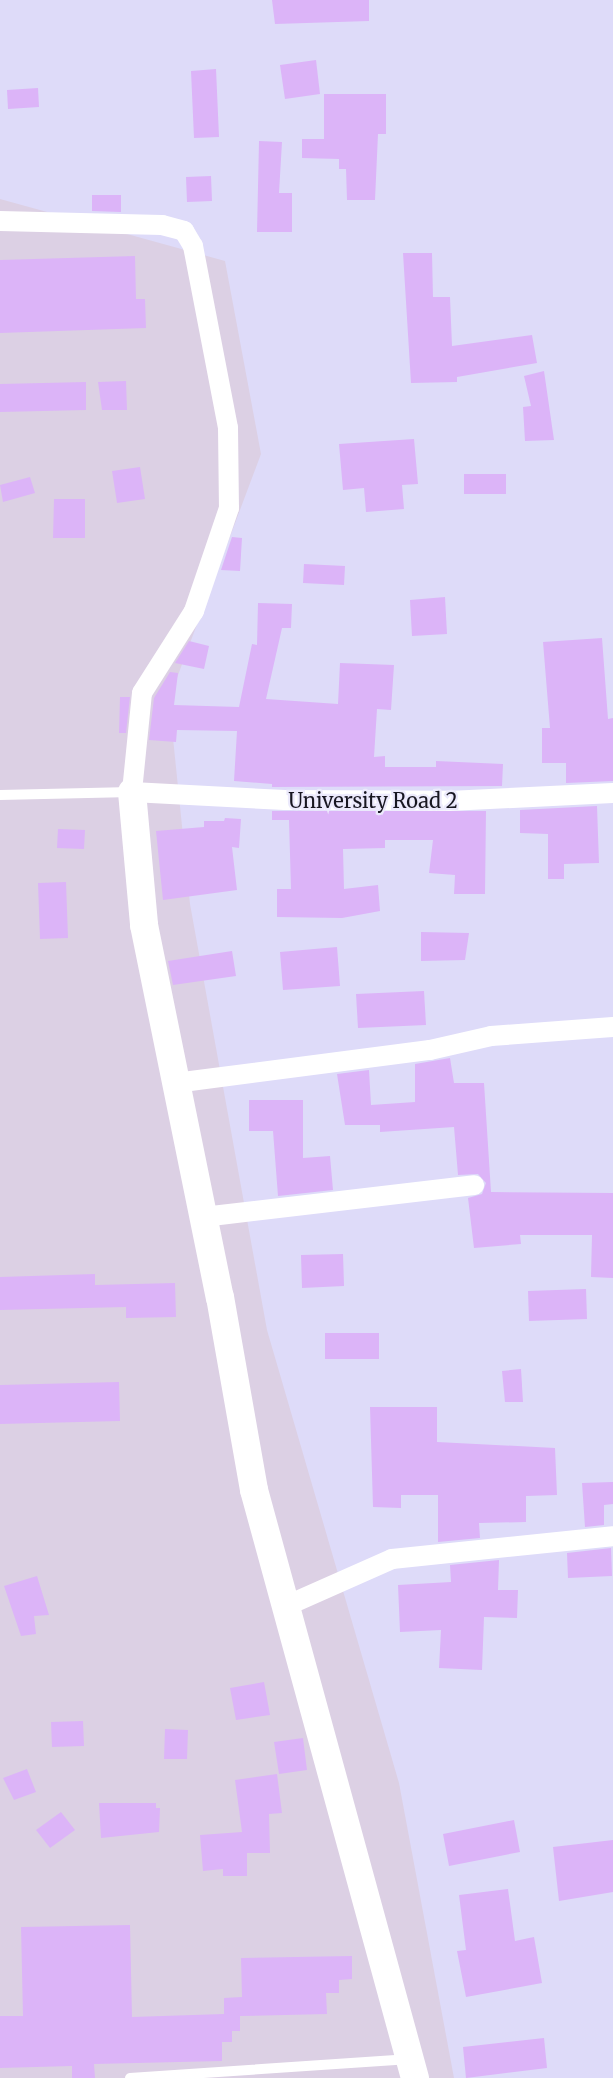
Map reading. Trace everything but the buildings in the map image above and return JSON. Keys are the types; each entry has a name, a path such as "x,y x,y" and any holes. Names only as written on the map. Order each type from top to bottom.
{"street":[{"path":"0,221 162,225 184,231 193,246 228,428 229,508 194,611 142,693 132,792 144,925 203,1217 254,1490 413,2069"},
{"name":"University Road 2","path":"132,792 285,800 438,801 613,793"},
{"path":"175,1083 430,1050 491,1036 613,1027"},
{"path":"203,1217 474,1185"},
{"path":"286,1606 392,1559 613,1536"}],"lane":[{"path":"0,795 132,792"},
{"path":"130,2078 413,2069"}],"shaded area":[{"path":"0,199 225,261 261,454 169,699 190,904 267,1330 399,1783 454,2078 0,2078"}]}
